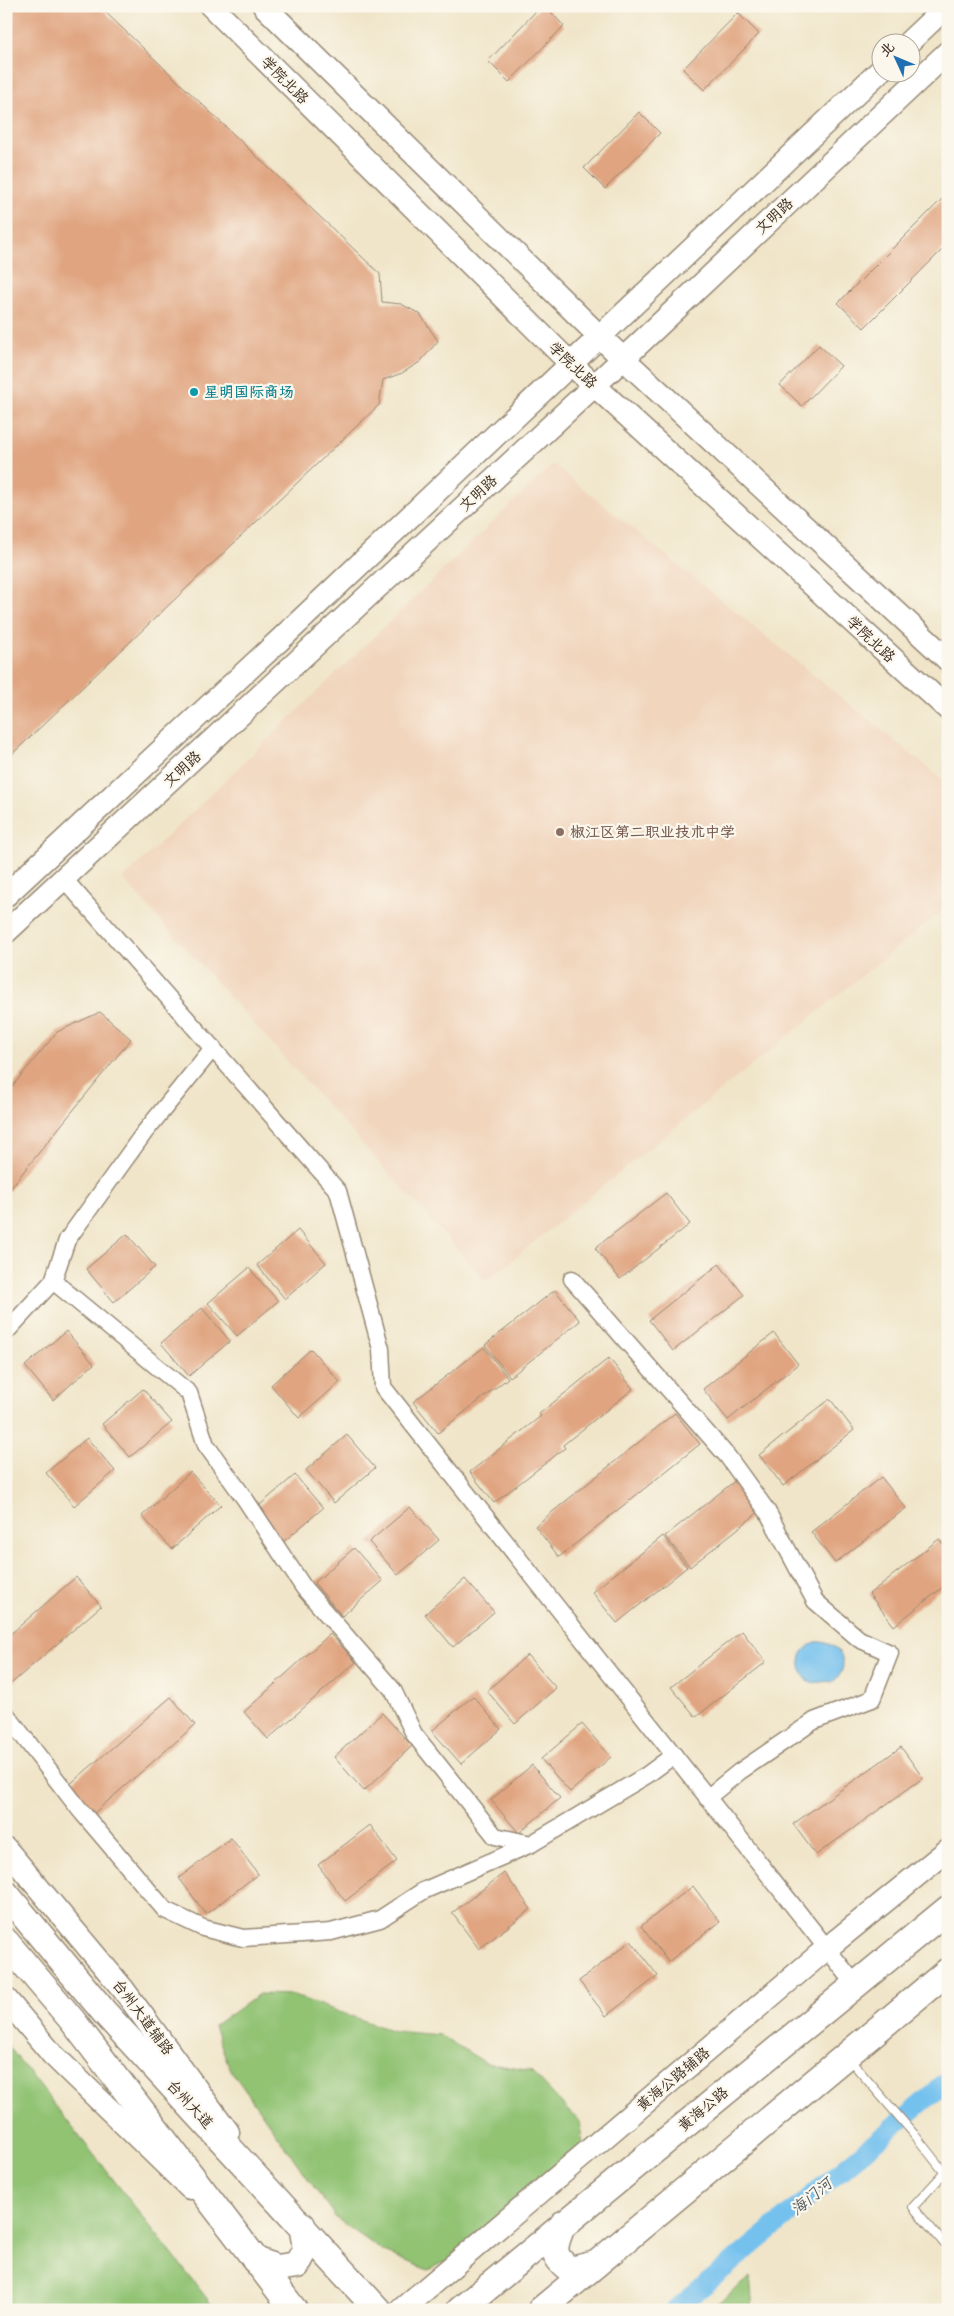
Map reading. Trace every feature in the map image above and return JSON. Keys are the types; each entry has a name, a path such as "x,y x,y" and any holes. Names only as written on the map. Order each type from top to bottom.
{"main road":[{"name":"学院北路","path":"211,6 572,365 948,709"},
{"path":"264,6 599,336 948,660"},
{"path":"920,32 947,6"},
{"name":"文明路","path":"6,932 624,358 948,52"},
{"name":"文明路","path":"6,895 572,365 599,336 872,78"},
{"name":"台州大道辅路","path":"6,1849 123,1989 272,2192"},
{"name":"黄海公路辅路","path":"401,2310 826,1948 948,1850"},
{"name":"台州大道","path":"6,1894 105,2013 272,2192 378,2310"},
{"name":"黄海公路","path":"460,2310 948,1909"},
{"path":"6,1942 72,2020 294,2310"},
{"path":"541,2310 948,1971"},
{"path":"6,1998 52,2054 227,2224"},
{"path":"564,2224 554,2247 558,2261 570,2270 596,2264"},
{"path":"255,2260 277,2268 296,2266 306,2248 302,2225"}],"street":[{"path":"64,879 338,1191 381,1349 384,1387 855,1984"},
{"path":"6,1332 53,1281 67,1240 144,1133 213,1048"},
{"path":"572,1279 728,1457 767,1511 815,1601 858,1639 890,1653 872,1698 814,1721 739,1772 708,1798"},
{"path":"53,1281 189,1392 206,1445 304,1588 393,1690 414,1734 495,1836 532,1844"},
{"path":"6,1714 80,1810 165,1910 203,1928 244,1938 331,1932 380,1919 423,1891 532,1844 647,1775 674,1755"}],"lane":[{"path":"846,2056 946,2170 913,2208 948,2248"}],"shaded area":[{"name":"椒江区第二职业技术中学","path":"553,464 948,784 948,906 486,1281 123,879"}],"green space":[{"path":"259,1994 292,1995 393,2031 440,2035 486,2063 531,2071 579,2121 584,2149 462,2254 428,2270 384,2252 336,2218 230,2069 214,2026"},
{"path":"6,2043 216,2310 6,2310"},
{"path":"750,2277 753,2310 709,2310"}],"water":[{"path":"816,1642 832,1645 841,1656 842,1670 839,1676 832,1682 809,1682 802,1671 800,1660 802,1654 810,1645"}],"building":[{"name":"星明国际商场","path":"6,6 99,6 380,274 382,302 401,304 420,314 438,341 420,362 402,373 383,380 379,405 6,760"},
{"path":"541,6 545,6 564,26 509,82 488,61"},
{"path":"738,13 759,34 704,90 683,69"},
{"path":"639,112 660,133 605,189 584,168"},
{"path":"948,193 948,244 864,328 838,303"},
{"path":"819,345 841,366 802,406 780,385"},
{"path":"100,1012 131,1039 6,1195 6,1094 57,1032"},
{"path":"666,1193 690,1224 620,1279 595,1248"},
{"path":"298,1230 326,1263 285,1299 257,1265"},
{"path":"127,1234 155,1267 114,1302 86,1269"},
{"path":"719,1264 744,1295 673,1351 649,1320"},
{"path":"249,1268 278,1301 237,1336 208,1303"},
{"path":"555,1290 580,1321 510,1377 485,1345"},
{"path":"202,1308 230,1341 189,1376 161,1343"},
{"path":"66,1331 94,1364 53,1400 25,1366"},
{"path":"774,1333 798,1364 728,1420 703,1389"},
{"path":"484,1347 508,1378 438,1433 413,1402"},
{"path":"311,1349 340,1382 299,1418 271,1385"},
{"path":"609,1358 633,1389 563,1445 565,1448 494,1503 470,1472 541,1416 539,1414"},
{"path":"143,1389 172,1422 130,1457 102,1424"},
{"path":"830,1399 854,1430 783,1486 759,1455"},
{"path":"675,1413 700,1444 559,1557 535,1526"},
{"path":"347,1435 375,1468 334,1503 306,1470"},
{"path":"87,1438 115,1471 74,1506 46,1473"},
{"path":"190,1472 221,1505 172,1549 142,1516"},
{"path":"295,1475 323,1508 282,1543 254,1510"},
{"path":"881,1477 906,1508 835,1563 811,1532"},
{"path":"736,1480 760,1511 690,1567 665,1536"},
{"path":"410,1507 439,1540 398,1575 369,1542"},
{"path":"663,1536 687,1567 617,1623 592,1592"},
{"path":"939,1539 948,1550 948,1583 894,1626 869,1594"},
{"path":"354,1548 383,1581 342,1616 314,1583"},
{"path":"76,1577 101,1606 6,1688 6,1638"},
{"path":"465,1579 494,1612 453,1647 425,1614"},
{"path":"742,1631 766,1662 696,1717 671,1687"},
{"path":"330,1634 356,1662 268,1739 244,1712"},
{"path":"527,1655 556,1688 515,1724 487,1691"},
{"path":"473,1696 501,1729 461,1764 432,1731"},
{"path":"171,1697 195,1725 93,1814 69,1785"},
{"path":"382,1713 412,1746 364,1791 334,1757"},
{"path":"582,1724 611,1757 570,1792 541,1759"},
{"path":"901,1747 923,1778 816,1855 793,1824"},
{"path":"532,1765 560,1798 519,1833 491,1800"},
{"path":"370,1825 397,1861 345,1901 318,1865"},
{"path":"231,1838 258,1874 206,1914 179,1878"},
{"path":"504,1873 531,1909 479,1949 452,1913"},
{"path":"693,1886 720,1922 668,1962 641,1926"},
{"path":"631,1941 658,1976 606,2016 579,1981"}],"waterway":[{"name":"海门河","path":"675,2310 948,2081"}],"place":[{"name":"星明国际商场","path":"194,392"},
{"name":"椒江区第二职业技术中学","path":"560,832"}]}
